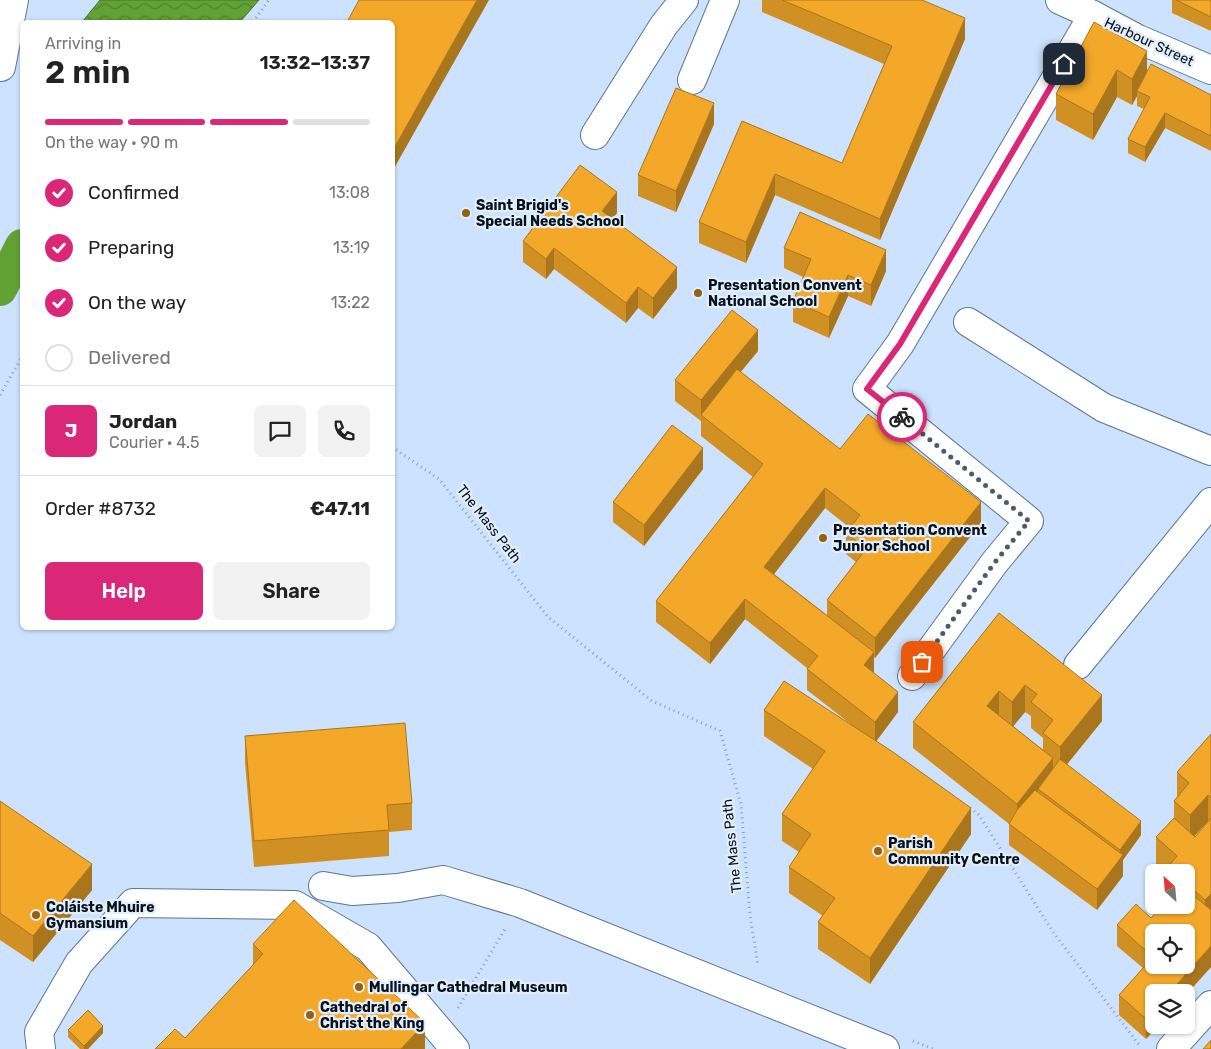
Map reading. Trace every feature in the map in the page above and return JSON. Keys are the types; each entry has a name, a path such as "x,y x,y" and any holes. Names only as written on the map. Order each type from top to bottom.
{"street":[{"path":"1,67 14,0"},
{"path":"595,135 664,25 684,0"},
{"path":"692,80 725,0"},
{"name":"Harbour Street","path":"1060,0 1138,39 1211,70"},
{"path":"912,676 995,562 1029,521 867,389 900,344 1093,15"},
{"path":"968,322 1104,408 1211,451"},
{"path":"1078,665 1211,502"},
{"path":"323,886 352,891 398,888 443,880 520,903 896,1044"},
{"path":"41,1049 39,1032 79,963 132,903 295,905 368,947 454,1049"},
{"path":"1171,1049 1211,1005"}],"path":[{"path":"254,20 269,0"},
{"path":"0,395 20,360"},
{"name":"The Mass Path","path":"395,449 439,479 548,617 652,701 720,731 741,804 750,915 759,970"},
{"path":"964,804 979,815 1053,932 1142,1049"},
{"path":"434,1026 442,1019 454,1016 520,903"},
{"path":"896,1044 933,1049"}],"water":[{"path":"100,0 259,0 242,20 84,20"}],"building":[{"path":"359,0 477,0 395,147 395,20 348,20"},
{"path":"782,0 922,0 965,18 880,219 775,174 746,242 699,222 742,121 842,163 892,46"},
{"path":"1176,0 1211,0 1211,17"},
{"path":"1094,22 1147,51 1132,79 1117,70 1093,114 1056,94"},
{"path":"1151,64 1211,95 1211,136 1165,113 1145,147 1128,139 1150,97 1137,91"},
{"path":"676,88 714,103 676,191 638,175"},
{"path":"580,165 617,192 602,211 677,267 653,298 638,287 626,303 554,248 546,259 523,241"},
{"path":"800,212 886,250 871,285 848,275 829,317 793,301 811,259 784,248"},
{"path":"732,310 758,330 701,400 675,380"},
{"path":"737,369 840,449 868,414 981,502 875,638 827,600 866,549 846,533 860,515 825,488 764,567 874,652 864,665 898,692 875,722 807,669 818,656 745,599 710,643 656,601 763,464 701,415"},
{"path":"672,425 703,448 644,525 613,502"},
{"path":"999,613 1102,695 1060,747 1043,733 1053,720 1031,702 1037,694 1025,685 1012,702 999,691 987,706 1053,758 1017,804 913,722"},
{"name":"Parish Community Centre","path":"784,681 893,752 971,808 870,958 818,922 835,898 789,867 811,834 782,814 825,751 764,710"},
{"path":"405,723 412,803 387,805 389,830 254,841 245,736"},
{"path":"1211,734 1211,798 1208,795 1190,815 1174,801 1189,783 1177,772"},
{"path":"1060,759 1141,821 1120,850 1038,789"},
{"path":"1035,790 1123,855 1097,889 1009,824 1017,810"},
{"name":"Coláiste Mhuire Gymansium","path":"0,801 92,864 33,936 0,913"},
{"path":"1174,818 1195,837 1211,818 1211,894 1205,900 1195,891 1195,864 1170,864 1177,856 1156,837"},
{"path":"1195,897 1211,910 1211,946 1195,964 1195,924 1145,924 1145,950 1117,925 1136,904 1151,918 1155,914 1195,914"},
{"name":"Cathedral of Christ the King","path":"294,900 425,1023 401,1049 155,1049 175,1029 185,1038 263,954 253,944"},
{"path":"1145,966 1145,974 1186,974 1177,984 1145,984 1145,1018 1119,995"},
{"path":"88,1010 103,1026 84,1046 68,1030"},
{"path":"1211,1040 1211,1049 1203,1049"}],"waterway":[{"path":"0,289 20,250"}],"way so far":[{"path":"902,417 1029,521 995,562 922,662"}],"place":[{"name":"Saint Brigid's Special Needs School","path":"466,213"},
{"name":"Presentation Convent National School","path":"698,293"},
{"name":"Presentation Convent Junior School","path":"823,538"},
{"name":"Parish Community Centre","path":"878,851"},
{"name":"Coláiste Mhuire Gymansium","path":"36,915"},
{"name":"Mullingar Cathedral Museum","path":"359,987"},
{"name":"Cathedral of Christ the King","path":"310,1015"}],"route":[{"path":"902,417 867,389 900,344 1064,64"}]}
